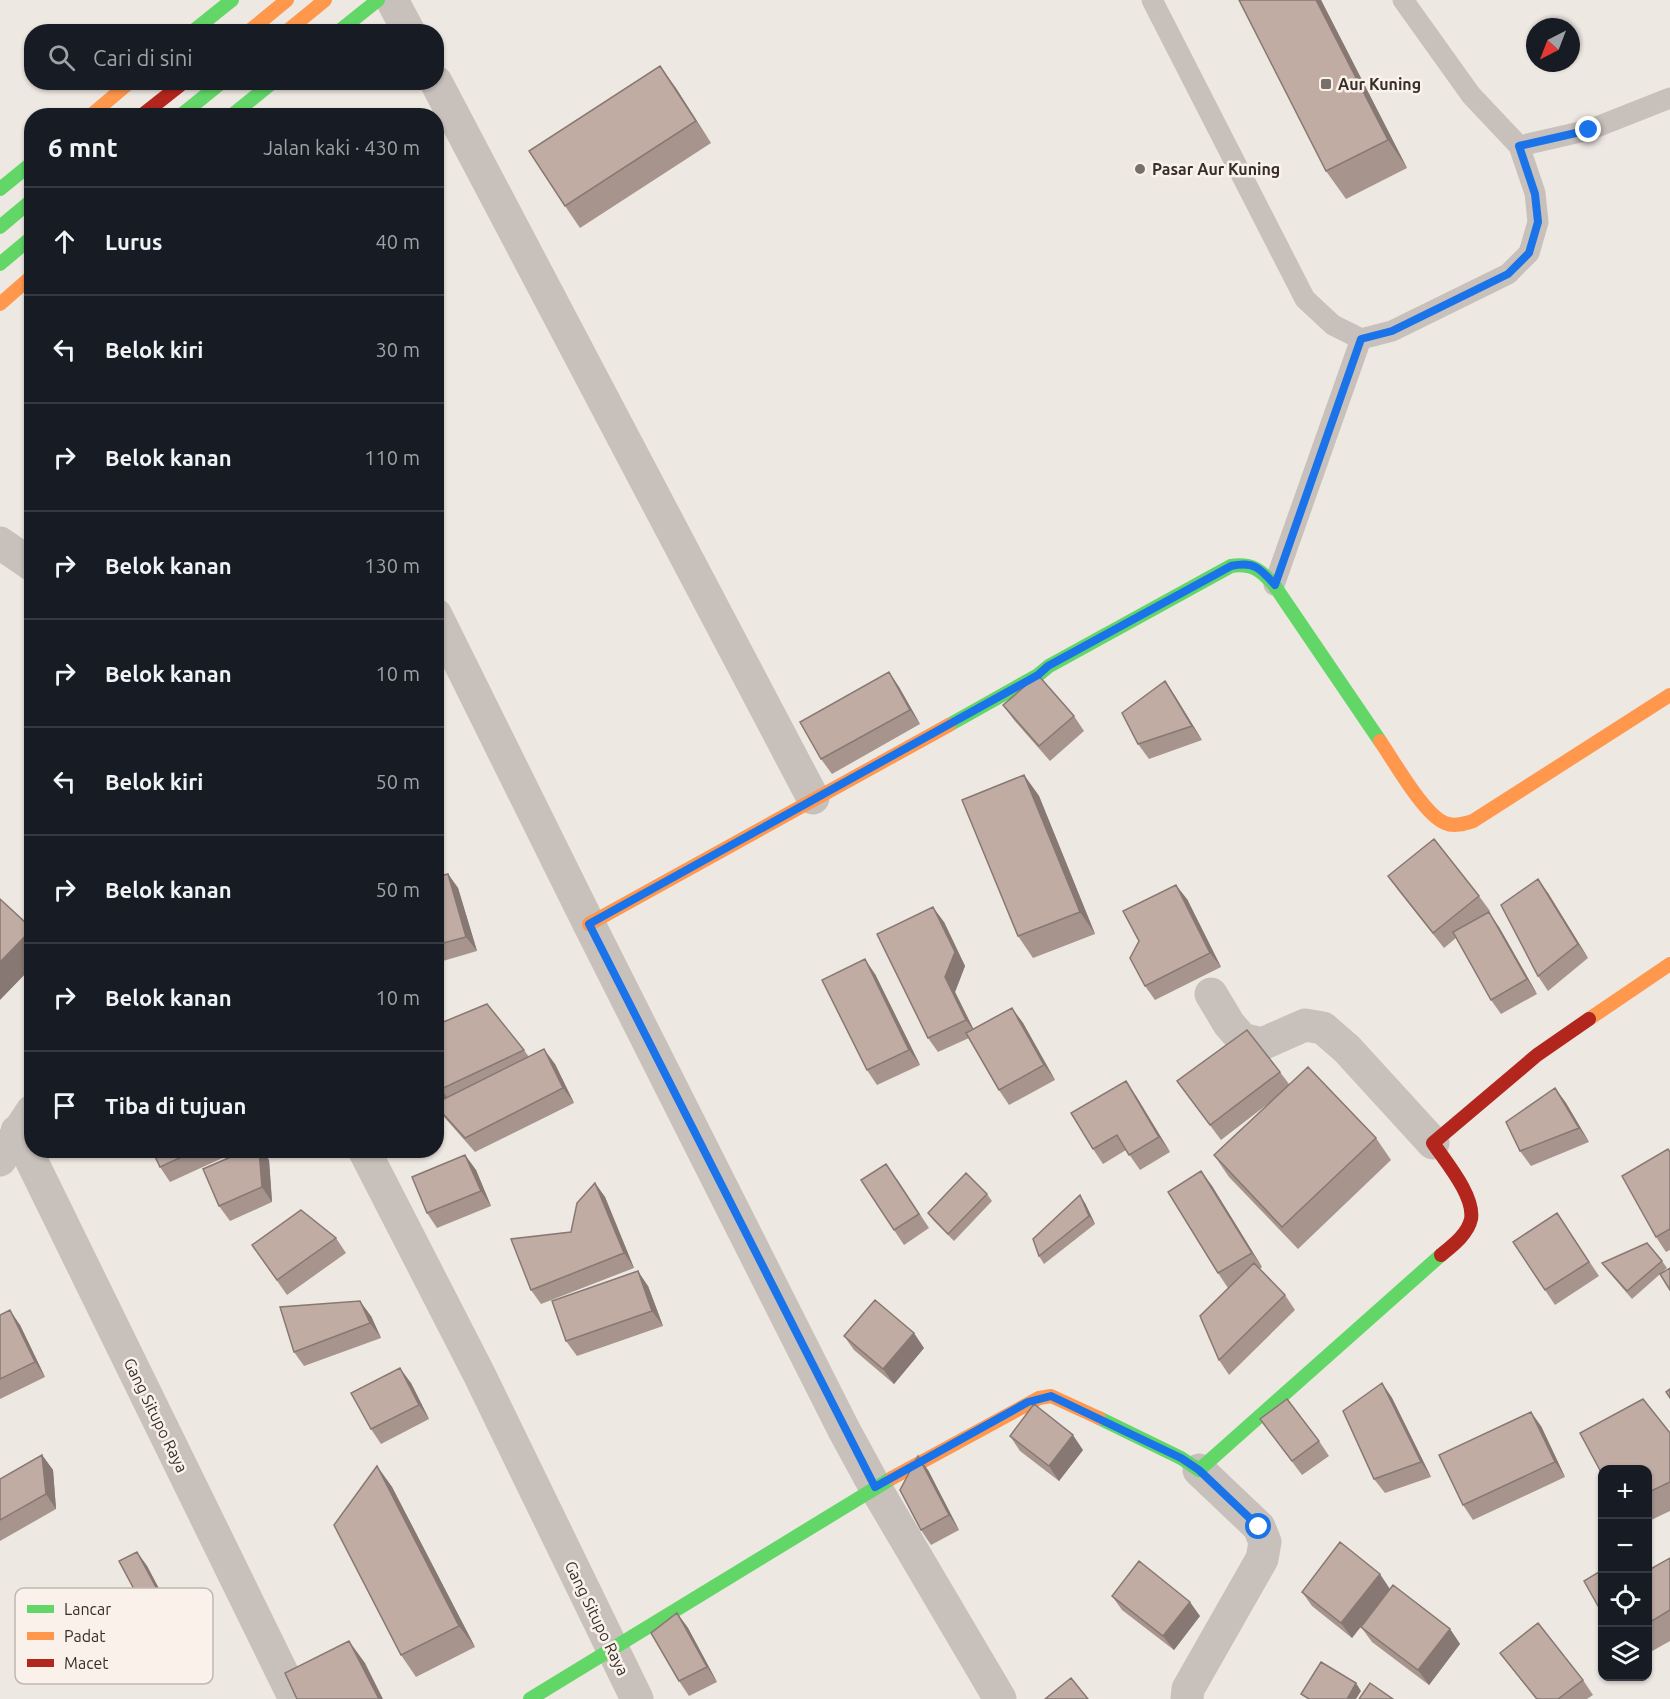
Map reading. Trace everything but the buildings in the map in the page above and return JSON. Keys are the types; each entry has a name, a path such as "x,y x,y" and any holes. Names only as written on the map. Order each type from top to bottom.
{"main road":[{"path":"202,24 232,0"},
{"path":"258,24 287,0"},
{"path":"296,24 325,0"},
{"path":"348,24 378,0"},
{"path":"99,108 121,90"},
{"path":"151,108 174,90"},
{"path":"190,108 212,90"},
{"path":"241,108 263,90"},
{"path":"0,189 24,170"},
{"path":"0,227 24,207"},
{"path":"0,264 24,244"},
{"path":"0,304 24,283"},
{"path":"589,924 1231,566 1246,563 1261,569 1275,585 1425,807 1438,821 1458,826 1473,820 1670,695"},
{"path":"530,1699 611,1647 875,1487 1028,1402 1051,1396 1181,1458 1199,1470 1459,1240 1472,1219 1469,1198 1433,1143 1538,1055 1670,964"}],"street":[{"path":"392,0 405,24"},
{"path":"440,90 813,798"},
{"path":"0,543 24,560"},
{"path":"444,631 589,924 875,1487 1000,1699"},
{"path":"1211,994 1229,1024 1242,1039 1262,1044 1305,1025 1323,1028 1347,1049 1433,1143"},
{"name":"Gang Situpo Raya","path":"0,1160 24,1121"},
{"name":"Gang Situpo Raya","path":"41,1158 295,1699"},
{"name":"Gang Situpo Raya","path":"368,1158 479,1374 637,1699"},
{"path":"1187,1699 1188,1689 1262,1559 1265,1542 1259,1527 1199,1470"}],"lane":[{"path":"1152,0 1305,299 1333,325 1361,339 1392,331 1508,274 1529,253 1538,222 1535,194 1519,146 1471,95 1403,0"},
{"path":"1519,146 1589,130 1670,98"},
{"path":"1275,585 1361,339"}],"traffic: fast":[{"path":"202,24 232,0"},
{"path":"348,24 378,0"},
{"path":"190,108 212,90"},
{"path":"241,108 263,90"},
{"path":"0,189 24,170"},
{"path":"0,227 24,207"},
{"path":"0,264 24,244"},
{"path":"949,725 1038,675 1049,666 1231,566 1238,565 1255,569 1265,575 1274,585 1380,741"},
{"path":"1099,1418 1181,1458 1199,1470 1441,1255"},
{"path":"530,1699 892,1478"}],"traffic: slow":[{"path":"258,24 287,0"},
{"path":"296,24 325,0"},
{"path":"99,108 121,90"},
{"path":"0,304 24,283"},
{"path":"1380,741 1428,810 1445,823 1459,825 1473,821 1670,695"},
{"path":"589,924 949,725"},
{"path":"1589,1019 1670,964"},
{"path":"892,1478 1039,1398 1051,1396 1099,1418"}],"traffic: jam":[{"path":"151,108 174,90"},
{"path":"1441,1255 1467,1230 1471,1210 1458,1179 1433,1143 1537,1055 1589,1019"}],"place":[{"name":"Aur Kuning","path":"1326,84"},
{"name":"Pasar Aur Kuning","path":"1140,169"}],"route":[{"path":"1259,1527 1199,1470 1181,1458 1051,1396 1028,1402 875,1487 844,1430 589,924 1231,566 1246,563 1261,569 1275,585 1361,339 1392,331 1508,274 1529,253 1538,222 1535,194 1519,146 1589,130"}]}
